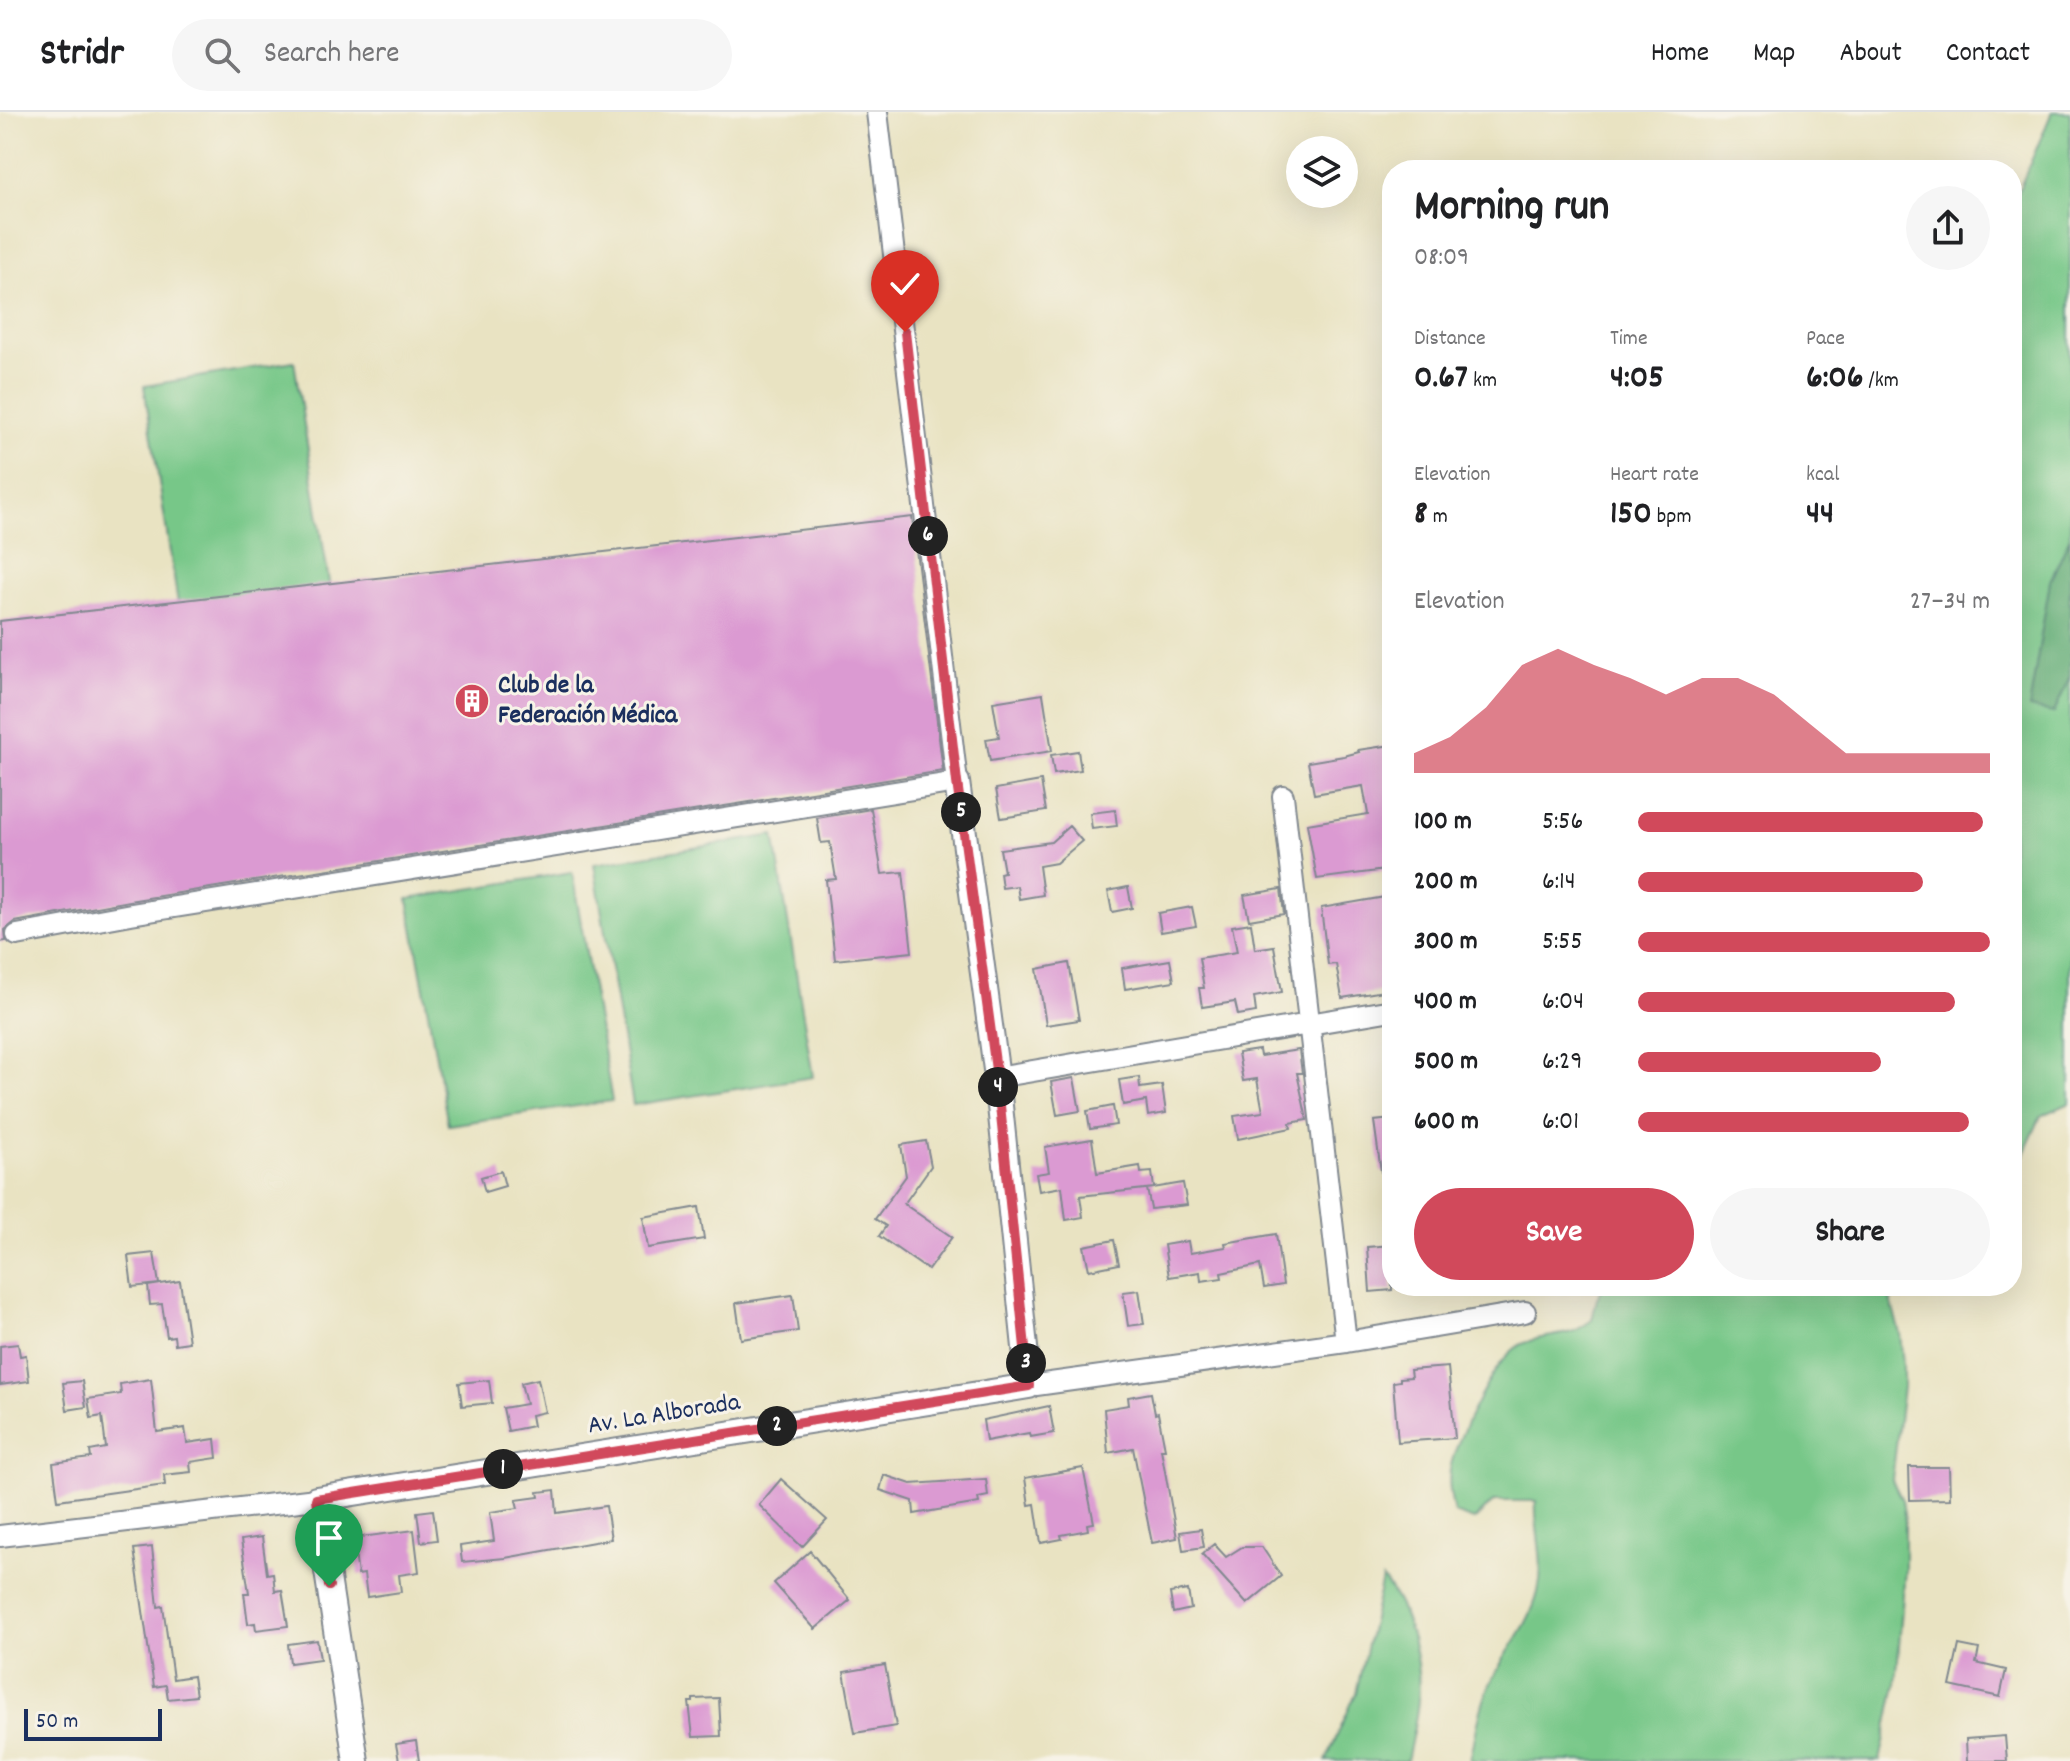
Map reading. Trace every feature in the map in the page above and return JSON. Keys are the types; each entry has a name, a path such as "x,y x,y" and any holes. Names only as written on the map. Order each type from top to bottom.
{"main road":[{"path":"957,782 997,1077 1029,1386"},
{"name":"Av. La Alborada","path":"316,1499 1029,1386"},
{"path":"316,1499 356,1761"}],"street":[{"path":"17,935 957,782 877,112"},
{"path":"1283,796 1346,1342"},
{"path":"997,1077 1382,1011"},
{"name":"Av. La Alborada","path":"1029,1386 1346,1342 1525,1312"},
{"name":"Av. La Alborada","path":"0,1536 316,1499"}],"green space":[{"path":"2052,112 2070,112 2070,1103 2041,1116 2022,1158 2022,182"},
{"path":"294,361 331,595 180,616 144,386"},
{"path":"2070,537 2070,676 2054,713 2029,708 2050,581"},
{"path":"774,835 813,1077 633,1105 594,864"},
{"path":"572,872 612,1101 448,1125 408,899"},
{"path":"1890,1296 1900,1334 1903,1363 1892,1480 1902,1500 1905,1569 1896,1685 1880,1761 1470,1761 1489,1688 1534,1604 1540,1579 1540,1557 1536,1501 1494,1501 1474,1520 1454,1513 1449,1481 1453,1458 1475,1406 1504,1359 1526,1342 1582,1327 1592,1320 1597,1298"},
{"path":"1382,1579 1404,1614 1416,1657 1418,1700 1407,1761 1326,1761 1356,1693"}],"building":[{"name":"Club de la Federación Médica","path":"912,517 943,771 129,901 15,922 5,930 6,941 0,942 0,621"},
{"path":"1043,694 1052,751 990,761 986,739 999,737 993,702"},
{"path":"1382,746 1382,870 1317,879 1307,824 1368,814 1363,786 1314,794 1308,762 1344,756 1358,750"},
{"path":"1078,751 1081,770 1054,774 1051,755"},
{"path":"1041,781 1046,811 1001,818 996,789"},
{"path":"871,809 882,874 903,872 912,952 835,960 826,880 836,879 830,842 821,843 817,818"},
{"path":"1115,810 1117,826 1092,829 1090,813"},
{"path":"1069,826 1082,841 1056,863 1039,866 1043,895 1019,899 1017,886 1002,888 1000,873 1004,872 1000,849 1051,842"},
{"path":"1128,887 1132,908 1112,912 1108,891"},
{"path":"1281,889 1284,914 1249,920 1244,895"},
{"path":"1382,898 1382,991 1342,998 1336,964 1328,965 1321,908"},
{"path":"1192,907 1196,926 1161,932 1158,913"},
{"path":"1251,923 1255,949 1274,946 1282,992 1254,997 1256,1012 1238,1015 1235,1002 1202,1007 1199,988 1204,988 1199,958 1237,952 1232,926"},
{"path":"1170,960 1174,981 1125,989 1122,968"},
{"path":"1069,963 1079,1020 1046,1025 1037,969"},
{"path":"1259,1050 1260,1056 1299,1050 1302,1073 1297,1073 1307,1120 1290,1123 1291,1128 1238,1139 1234,1116 1263,1112 1257,1079 1243,1081 1238,1053"},
{"path":"1139,1077 1140,1088 1162,1085 1166,1113 1148,1116 1146,1101 1123,1105 1119,1080"},
{"path":"1074,1078 1080,1111 1057,1115 1051,1082"},
{"path":"1113,1106 1116,1125 1090,1129 1087,1111"},
{"path":"1382,1120 1382,1172 1381,1172 1374,1121"},
{"path":"1092,1139 1097,1173 1140,1166 1141,1173 1152,1172 1154,1188 1080,1196 1083,1217 1066,1220 1062,1187 1039,1191 1036,1174 1049,1172 1045,1147"},
{"path":"926,1141 931,1166 904,1204 952,1237 928,1270 879,1236 886,1226 875,1219 906,1176 901,1145"},
{"path":"501,1171 505,1186 485,1192 481,1177"},
{"path":"1183,1183 1187,1205 1151,1209 1147,1189"},
{"path":"699,1207 704,1239 648,1248 643,1217"},
{"path":"1276,1234 1283,1285 1264,1288 1260,1265 1221,1273 1222,1278 1201,1281 1200,1272 1169,1277 1164,1245 1188,1241 1190,1253"},
{"path":"1114,1240 1119,1264 1089,1270 1084,1246"},
{"path":"1382,1246 1382,1291 1370,1292 1367,1247"},
{"path":"154,1253 159,1284 132,1287 128,1256"},
{"path":"180,1281 189,1342 175,1344 174,1336 167,1337 162,1304 150,1305 148,1286"},
{"path":"1139,1290 1144,1324 1128,1326 1123,1292"},
{"path":"793,1295 798,1331 741,1339 736,1303"},
{"path":"18,1344 20,1356 26,1355 29,1381 0,1385 0,1346"},
{"path":"1448,1367 1455,1438 1398,1442 1393,1382 1411,1377 1410,1370"},
{"path":"151,1379 157,1432 185,1428 187,1443 215,1439 217,1458 190,1462 191,1472 164,1475 165,1485 58,1500 53,1463 91,1458 90,1451 106,1448 102,1416 91,1418 88,1399 121,1394 120,1384"},
{"path":"538,1379 545,1412 531,1415 533,1426 508,1431 503,1408 526,1404 521,1383"},
{"path":"489,1380 492,1403 462,1406 459,1383"},
{"path":"82,1381 86,1407 67,1410 63,1383"},
{"path":"1151,1393 1165,1449 1161,1449 1177,1538 1152,1543 1133,1448 1108,1453 1104,1409 1129,1405 1128,1397"},
{"path":"1049,1406 1054,1433 1030,1437 1029,1433 986,1441 983,1420"},
{"path":"1909,1467 1949,1467 1950,1499 1910,1500"},
{"path":"1083,1468 1094,1523 1087,1524 1088,1530 1041,1543 1035,1504 1029,1505 1025,1478"},
{"path":"884,1475 911,1484 986,1479 988,1496 978,1498 979,1503 914,1514 913,1501 880,1490"},
{"path":"781,1479 827,1520 802,1547 759,1505"},
{"path":"555,1490 557,1513 606,1506 611,1539 505,1558 462,1562 460,1546 494,1541 490,1512 518,1508 516,1500 539,1497 538,1492"},
{"path":"433,1510 437,1540 421,1542 417,1512"},
{"path":"1201,1529 1204,1547 1183,1550 1180,1532"},
{"path":"414,1530 419,1572 399,1575 401,1592 367,1597 364,1574 358,1575 353,1538"},
{"path":"262,1537 267,1574 273,1573 275,1591 282,1590 288,1626 256,1630 255,1623 248,1624 244,1593 249,1593 241,1540"},
{"path":"1214,1544 1226,1557 1242,1547 1262,1547 1281,1576 1247,1604 1202,1554"},
{"path":"152,1547 158,1607 163,1606 173,1679 193,1676 196,1696 168,1699 166,1685 154,1687 134,1549"},
{"path":"810,1551 850,1600 815,1629 774,1583"},
{"path":"1188,1590 1191,1609 1173,1613 1170,1593"},
{"path":"317,1640 320,1659 290,1663 288,1644"},
{"path":"1959,1645 1979,1649 1976,1663 2006,1670 2000,1697 1950,1686"},
{"path":"885,1665 896,1726 855,1733 844,1672"},
{"path":"719,1698 721,1736 693,1737 689,1702 693,1699"},
{"path":"2005,1736 2007,1761 1967,1761 1966,1739"},
{"path":"416,1741 419,1761 399,1761 396,1744"}],"place":[{"name":"Club de la Federación Médica","path":"472,701"}],"route":[{"path":"329,1586 316,1499 1029,1386 997,1077 957,782 905,332"}]}
